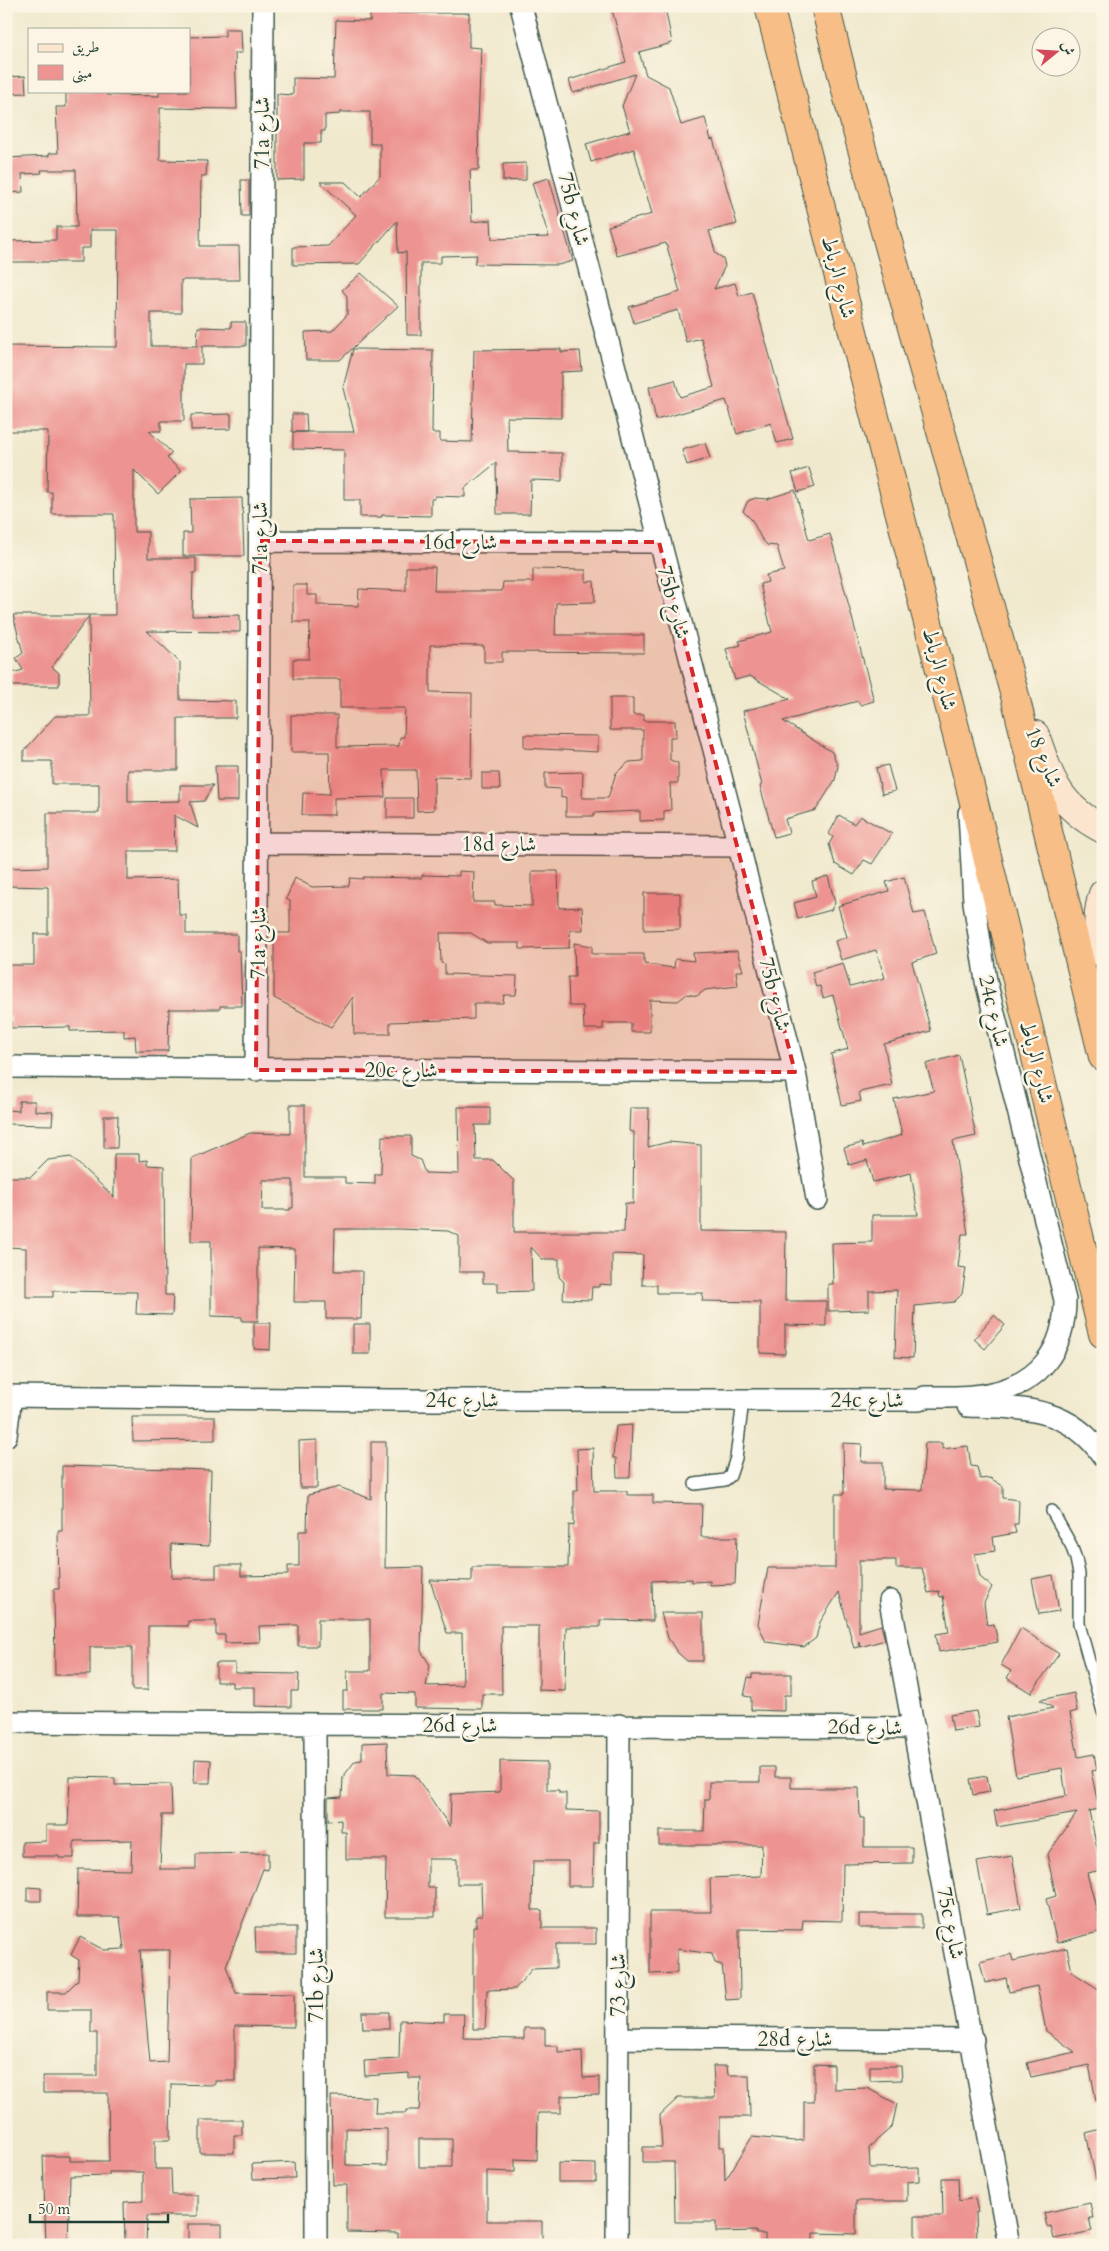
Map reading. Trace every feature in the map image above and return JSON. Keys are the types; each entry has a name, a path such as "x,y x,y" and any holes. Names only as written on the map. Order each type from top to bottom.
{"highway":[{"path":"754,6 797,116"},
{"name":"شارع الرباط","path":"769,6 969,782 1103,1334"},
{"path":"825,6 858,135 1015,696 1103,1057"}],"street":[{"name":"71a شارع","path":"256,1070 259,843 263,6"},
{"name":"75b شارع","path":"521,6 739,846 795,1072 817,1199"},
{"name":"16d شارع","path":"260,541 659,542"},
{"name":"شارع 18","path":"1015,696 1029,722 1050,777 1062,798 1075,811 1103,830"},
{"name":"24c شارع","path":"8,1396 919,1400 926,1397 987,1394 1012,1387 1026,1380 1039,1370 1054,1350 1060,1338 1065,1313 1062,1288 986,981 972,886 968,822 969,782"},
{"name":"18d شارع","path":"259,843 739,846"},
{"path":"1103,894 1097,919 1103,953"},
{"name":"20c شارع","path":"6,1067 795,1072"},
{"path":"6,1436 8,1396"},
{"name":"24c شارع","path":"919,1400 926,1404 1036,1410 1062,1419 1075,1426 1095,1445 1103,1456"},
{"name":"75c شارع","path":"890,1601 973,2040 1009,2245"},
{"name":"26d شارع","path":"6,1722 914,1728"},
{"name":"71b شارع","path":"315,1724 316,2245"},
{"name":"شارع 73","path":"617,2245 620,1725"},
{"name":"28d شارع","path":"618,2038 973,2040"}],"lane":[{"path":"695,1484 725,1480 730,1476 736,1458 743,1400"},
{"path":"1052,1511 1068,1538 1076,1559 1079,1574 1079,1624 1103,1712"}],"highlighted area":[{"path":"260,541 659,542 795,1072 256,1070"}],"building":[{"path":"611,6 661,6 663,13 666,12 672,43 639,52 646,75 669,87 681,125 705,118 711,140 713,139 737,224 709,231 716,254 723,258 725,266 714,289 735,283 739,296 752,292 793,439 777,443 771,423 737,434 726,400 656,420 649,387 675,380 680,397 714,387 701,338 686,342 678,310 634,323 629,307 680,292 666,243 617,256 608,226 652,214 634,149 591,162 586,144 630,131 622,106 635,74 573,93 569,80 626,62"},
{"path":"370,13 469,13 469,47 481,48 478,123 479,170 470,170 472,222 491,220 492,239 549,237 532,183 549,178 573,261 558,265 474,264 477,255 441,256 441,263 421,263 421,335 407,335 406,252 398,253 397,221 359,264 293,265 293,247 328,246 356,215 320,182 345,182 361,197 380,176 380,144 370,144 370,112 340,112 340,114 325,115 325,131 321,131 321,143 304,143 304,179 277,180 277,94 293,95 293,78 334,79 336,20 370,21"},
{"path":"225,29 241,29 242,53 235,53 237,109 160,108 160,160 207,161 206,176 201,176 200,246 239,246 240,280 181,280 181,313 151,313 151,346 197,346 198,327 231,328 231,322 246,322 246,346 202,346 202,364 184,364 184,421 161,421 161,431 149,431 172,453 167,458 181,471 158,494 134,470 134,532 148,532 148,558 196,558 196,573 193,573 192,616 240,615 240,632 147,631 180,662 180,700 236,701 236,718 178,718 178,770 128,770 128,802 180,801 180,785 213,785 204,801 190,802 198,828 174,815 175,851 128,851 128,880 178,879 179,915 186,915 186,934 237,934 237,951 240,951 242,1006 220,1006 220,1009 169,1009 168,1051 136,1051 135,1036 124,1037 124,1030 70,1031 70,1027 11,1028 11,1016 6,1016 6,965 34,965 34,934 48,934 48,887 6,886 6,868 47,867 47,813 99,813 99,784 52,784 52,761 24,761 24,751 55,716 90,716 89,616 52,667 59,673 59,686 13,686 12,673 23,670 16,658 23,653 13,615 115,615 114,514 52,514 52,492 47,492 48,431 6,431 6,346 117,347 118,230 90,230 90,248 81,248 81,262 6,262 6,241 56,240 56,227 77,227 76,170 41,170 42,173 22,174 23,192 6,193 6,158 49,156 49,153 58,153 56,107 66,107 66,92 107,92 107,95 159,96 159,92 190,92 190,37 225,36"},
{"path":"25,76 26,93 6,94 6,77"},
{"path":"526,163 526,180 503,181 503,164"},
{"path":"241,180 249,180 249,216 242,216"},
{"path":"361,273 398,306 340,360 306,360 305,332 332,331 347,315 347,296 342,290"},
{"path":"353,349 433,350 432,433 440,433 440,441 472,442 474,350 561,349 561,352 580,351 582,371 561,372 561,418 507,417 508,452 562,453 562,481 531,480 530,514 497,514 496,463 465,488 465,497 435,496 435,499 431,499 431,516 382,515 382,517 360,517 360,500 344,500 344,450 293,449 293,432 354,432 343,388"},
{"path":"231,414 231,429 191,430 191,415"},
{"path":"292,414 306,414 307,432 292,432"},
{"path":"705,443 710,458 687,465 682,450"},
{"path":"809,468 815,487 798,492 792,473"},
{"path":"795,490 809,540 830,534 874,701 860,705 858,701 783,721 832,752 838,766 835,780 816,810 785,819 789,833 774,837 743,711 790,699 750,676 735,680 726,649 741,645 739,641 772,632 760,584 768,582 766,575 784,571 777,546 767,545 761,538 752,520 743,511 748,501 755,498 767,499"},
{"path":"242,498 244,556 183,556 183,533 191,533 190,499"},
{"path":"406,567 435,567 434,591 502,591 503,582 533,582 533,569 586,570 586,582 594,581 595,602 556,603 555,635 644,635 644,653 502,652 502,662 484,662 484,646 430,645 430,692 472,693 471,778 434,777 434,810 417,811 416,770 384,770 385,797 334,798 334,815 302,815 303,793 330,794 329,752 291,752 291,715 337,715 337,747 399,746 400,737 404,737 405,708 340,708 340,679 293,679 293,659 309,659 310,622 293,622 293,585 307,585 307,595 317,595 317,605 358,606 359,589 406,591"},
{"path":"610,698 633,698 633,715 644,715 644,721 675,721 676,737 670,737 670,760 678,763 678,783 670,783 671,810 664,811 664,820 640,821 640,811 594,813 594,816 566,816 566,797 561,798 561,789 545,788 545,773 583,772 582,798 608,798 616,773 629,762 643,761 643,730 610,730"},
{"path":"524,735 598,736 598,752 524,748"},
{"path":"888,765 895,791 882,794 876,768"},
{"path":"215,766 238,766 238,801 217,801"},
{"path":"482,773 499,773 500,789 482,789"},
{"path":"387,798 413,798 413,818 387,818"},
{"path":"839,815 854,824 860,816 892,834 872,864 864,860 854,875 835,864 829,844 833,837 829,834"},
{"path":"459,871 474,872 473,902 495,902 495,905 532,906 532,871 558,871 559,908 582,907 583,930 570,930 569,948 520,949 520,943 487,943 471,933 440,933 441,963 445,964 445,974 517,976 516,995 504,995 503,1003 474,1003 474,1019 390,1022 390,1034 354,1034 353,997 331,1027 274,998 274,933 290,933 290,901 286,899 295,878 312,887 349,886 350,878 422,878 422,875 459,876"},
{"path":"828,876 835,903 831,910 798,919 794,903 816,897 812,881"},
{"path":"904,877 914,914 925,912 936,954 912,962 931,1031 884,1044 892,1085 859,1092 861,1101 842,1105 831,1054 848,1049 833,995 823,998 820,986 816,987 812,972 843,963 850,987 885,978 876,950 841,960 835,941 847,937 838,906 889,891 886,882"},
{"path":"644,893 680,893 680,929 644,930"},
{"path":"574,943 592,946 592,954 644,954 644,964 674,968 675,959 694,961 693,953 737,951 743,971 736,971 738,986 705,990 697,996 687,994 678,1001 650,1000 650,1032 631,1032 631,1023 603,1023 603,1029 584,1029 583,1006 569,1006 568,977 575,977"},
{"path":"959,1055 976,1136 953,1141 968,1234 962,1234 958,1267 966,1268 962,1294 954,1302 915,1306 913,1358 895,1357 897,1290 869,1291 869,1310 828,1311 828,1284 833,1284 832,1243 872,1242 872,1215 918,1215 911,1173 873,1182 867,1160 849,1165 844,1148 862,1143 863,1147 902,1135 894,1099 934,1091 926,1064"},
{"path":"19,1101 35,1101 35,1111 53,1112 52,1125 6,1124 6,1110 19,1111"},
{"path":"290,1105 305,1105 305,1177 345,1177 345,1183 375,1184 375,1174 381,1174 382,1136 411,1136 411,1156 420,1160 425,1173 459,1174 458,1107 490,1107 490,1125 475,1125 476,1160 493,1160 514,1181 514,1232 624,1232 625,1203 633,1204 634,1132 629,1131 630,1108 649,1108 648,1147 669,1142 701,1145 701,1231 786,1232 785,1301 826,1301 826,1326 785,1325 785,1354 760,1353 760,1302 702,1301 703,1293 657,1293 657,1285 642,1285 643,1255 612,1254 612,1285 599,1284 599,1287 592,1287 591,1300 563,1299 564,1282 559,1277 559,1259 542,1259 531,1247 532,1291 498,1292 498,1283 483,1283 483,1272 459,1272 459,1236 448,1231 398,1229 335,1229 334,1271 362,1271 361,1319 326,1319 326,1302 294,1302 295,1249 258,1248 258,1321 242,1321 242,1317 211,1316 211,1241 191,1241 192,1158 250,1133 290,1134","holes":["263,1180 293,1180 293,1208 290,1208 290,1210 262,1210"]},
{"path":"104,1116 118,1116 117,1148 104,1148"},
{"path":"114,1154 139,1154 139,1161 147,1160 147,1165 164,1166 165,1295 173,1295 172,1315 136,1314 137,1292 53,1291 53,1297 26,1297 26,1248 6,1247 7,1177 31,1177 48,1160 71,1157 114,1197"},
{"path":"994,1315 1005,1325 985,1349 974,1339"},
{"path":"254,1323 271,1323 270,1350 254,1349"},
{"path":"353,1324 370,1324 370,1354 353,1354"},
{"path":"132,1417 215,1417 215,1440 133,1441"},
{"path":"632,1425 630,1477 617,1477 616,1458 613,1458 616,1426"},
{"path":"317,1440 317,1488 300,1488 299,1441"},
{"path":"371,1442 386,1442 385,1568 423,1567 421,1651 430,1665 426,1686 463,1685 462,1633 447,1633 430,1580 472,1581 472,1567 568,1567 569,1525 574,1526 574,1491 578,1491 577,1449 593,1448 594,1491 627,1491 627,1495 653,1495 653,1503 702,1504 701,1537 737,1537 735,1584 710,1585 710,1581 692,1582 692,1579 652,1581 653,1621 600,1620 600,1627 566,1627 565,1691 539,1690 539,1626 501,1626 502,1694 482,1694 482,1709 415,1708 415,1694 383,1693 383,1709 343,1709 343,1691 348,1691 347,1671 370,1671 370,1619 318,1619 318,1646 298,1646 298,1625 259,1626 260,1642 225,1643 225,1635 216,1635 216,1621 188,1621 188,1626 148,1626 148,1690 132,1690 132,1647 90,1647 90,1675 55,1675 54,1589 59,1589 58,1531 62,1531 62,1466 211,1470 209,1546 171,1544 172,1578 216,1578 216,1565 241,1565 241,1576 288,1575 288,1566 299,1566 299,1531 307,1531 308,1495 339,1487 371,1499"},
{"path":"843,1443 862,1444 861,1462 883,1462 883,1489 922,1490 925,1443 942,1443 942,1449 968,1446 971,1466 977,1467 980,1479 990,1478 1003,1486 1003,1498 1019,1500 1018,1524 1014,1524 1016,1533 993,1537 995,1551 975,1554 980,1577 992,1587 984,1603 987,1625 994,1624 998,1642 939,1652 936,1634 949,1632 943,1596 940,1597 939,1591 928,1593 922,1568 896,1568 896,1560 859,1560 859,1632 881,1625 885,1640 860,1647 859,1641 859,1647 854,1648 839,1592 820,1622 816,1638 804,1647 766,1642 758,1624 768,1568 835,1568 835,1494 844,1494"},
{"path":"1053,1575 1059,1611 1039,1614 1032,1579"},
{"path":"661,1613 703,1613 703,1661 687,1661 677,1652 668,1638"},
{"path":"1021,1628 1059,1654 1031,1693 1007,1678 1011,1671 1001,1665"},
{"path":"216,1663 235,1663 235,1673 299,1674 298,1691 291,1691 291,1707 255,1706 255,1687 232,1687 232,1682 216,1682"},
{"path":"752,1674 791,1674 791,1695 784,1695 784,1711 751,1710 751,1697 744,1696 748,1677 752,1678"},
{"path":"1074,1693 1077,1711 1070,1713 1078,1757 1094,1754 1097,1770 1091,1771 1099,1809 1089,1811 1102,1870 1087,1873 1102,1931 1057,1943 1046,1899 1056,1896 1047,1855 1077,1813 997,1827 994,1811 1066,1796 1062,1768 1016,1776 1006,1717 1053,1708 1040,1700"},
{"path":"976,1711 979,1727 953,1731 950,1715"},
{"path":"387,1742 388,1774 415,1775 450,1827 451,1794 500,1792 500,1761 547,1762 547,1790 559,1790 559,1793 566,1793 566,1810 599,1811 599,1843 594,1843 593,1886 568,1886 568,1861 533,1861 532,1910 542,1910 542,1928 596,1928 596,1944 556,1944 556,1968 532,1969 515,1989 487,1990 485,2029 473,2029 473,1927 476,1927 476,1916 482,1916 481,1884 457,1884 457,1859 428,1859 428,1888 435,1888 435,1917 385,1917 386,1859 346,1859 346,1832 341,1832 341,1820 328,1821 328,1798 342,1797 343,1777 355,1761 362,1760 362,1743"},
{"path":"195,1759 211,1760 210,1783 194,1783"},
{"path":"760,1767 775,1767 775,1777 791,1777 791,1788 859,1788 860,1818 864,1818 864,1847 912,1847 912,1863 843,1864 842,1921 803,1920 802,1930 739,1929 740,1999 726,2000 722,1965 715,1963 712,1954 677,1949 677,1973 650,1974 650,1912 711,1912 710,1878 761,1876 762,1845 659,1845 659,1831 704,1831 705,1799 709,1799 709,1782 760,1782"},
{"path":"987,1776 990,1792 973,1795 970,1779"},
{"path":"70,1777 115,1778 115,1785 171,1784 172,1815 162,1815 160,1869 196,1869 196,1854 268,1853 268,1870 263,1869 226,1966 236,1993 294,1994 294,2027 235,2026 235,2081 215,2081 215,2085 171,2084 170,2140 155,2140 155,2169 171,2169 172,2195 198,2195 198,2216 147,2216 146,2245 125,2245 124,2202 143,2201 143,2172 109,2172 109,2175 70,2176 68,2245 46,2245 43,2156 70,2156 70,2161 109,2161 108,2093 43,2093 43,2076 97,2076 97,2033 91,2033 91,2010 47,2010 47,1992 66,1992 78,1980 79,1960 71,1955 80,1937 104,1950 124,1949 120,1917 77,1917 78,1869 131,1870 132,1840 74,1841 74,1858 22,1856 22,1842 46,1841 46,1825 68,1825","holes":["140,1950 170,1950 167,2062 150,2063"]},
{"path":"1012,1856 1021,1908 987,1914 977,1862"},
{"path":"27,1887 41,1888 41,1901 27,1901"},
{"path":"859,1914 922,1914 922,1928 859,1928"},
{"path":"255,1927 296,1927 296,1953 256,1953"},
{"path":"1067,1948 1072,1972 1103,1992 1103,2099 1096,2100 1089,2065 1031,2077 1027,2063 1075,2052 1046,2031 1037,1986 1009,1992 1006,1978 985,1983 980,1962 1011,1954 1013,1961"},
{"path":"362,2012 389,2012 389,2029 363,2029"},
{"path":"444,2014 464,2014 463,2038 524,2039 524,2028 545,2028 545,2046 558,2046 558,2052 582,2051 583,2078 599,2077 599,2095 561,2096 561,2113 538,2113 537,2160 515,2159 515,2172 487,2171 487,2221 542,2221 542,2245 398,2245 398,2233 347,2232 347,2185 333,2185 331,2096 376,2097 375,2113 406,2113 406,2110 419,2110 421,2078 409,2078 409,2073 365,2076 364,2061 399,2059 400,2020 444,2022","holes":["346,2128 387,2129 387,2166 346,2165","419,2139 452,2139 452,2167 419,2167"]},
{"path":"814,2064 834,2065 834,2089 867,2088 897,2104 892,2127 869,2147 870,2168 919,2167 919,2181 907,2182 907,2201 856,2201 856,2234 813,2233 813,2245 765,2245 765,2234 756,2234 756,2231 716,2232 716,2222 675,2222 674,2162 643,2162 643,2147 662,2147 660,2115 678,2098 715,2098 713,2066 727,2066 728,2075 749,2075 750,2117 720,2117 720,2147 724,2147 725,2181 752,2137 794,2141 804,2140 804,2102 814,2102"},
{"path":"870,2066 901,2066 902,2080 870,2081"},
{"path":"200,2120 242,2120 242,2135 234,2135 234,2153 200,2153"},
{"path":"1103,2128 1103,2180 1096,2180 1086,2133"},
{"path":"294,2162 295,2178 253,2179 252,2164"},
{"path":"558,2163 596,2164 596,2182 558,2182"},
{"path":"942,2178 958,2178 959,2201 975,2198 978,2212 976,2212 977,2244 915,2244 915,2216 943,2216"},
{"path":"1090,2203 1093,2218 1089,2218 1092,2231 1054,2239 1051,2226 1047,2227 1044,2213"},
{"path":"188,2224 222,2224 222,2245 188,2245"}]}
